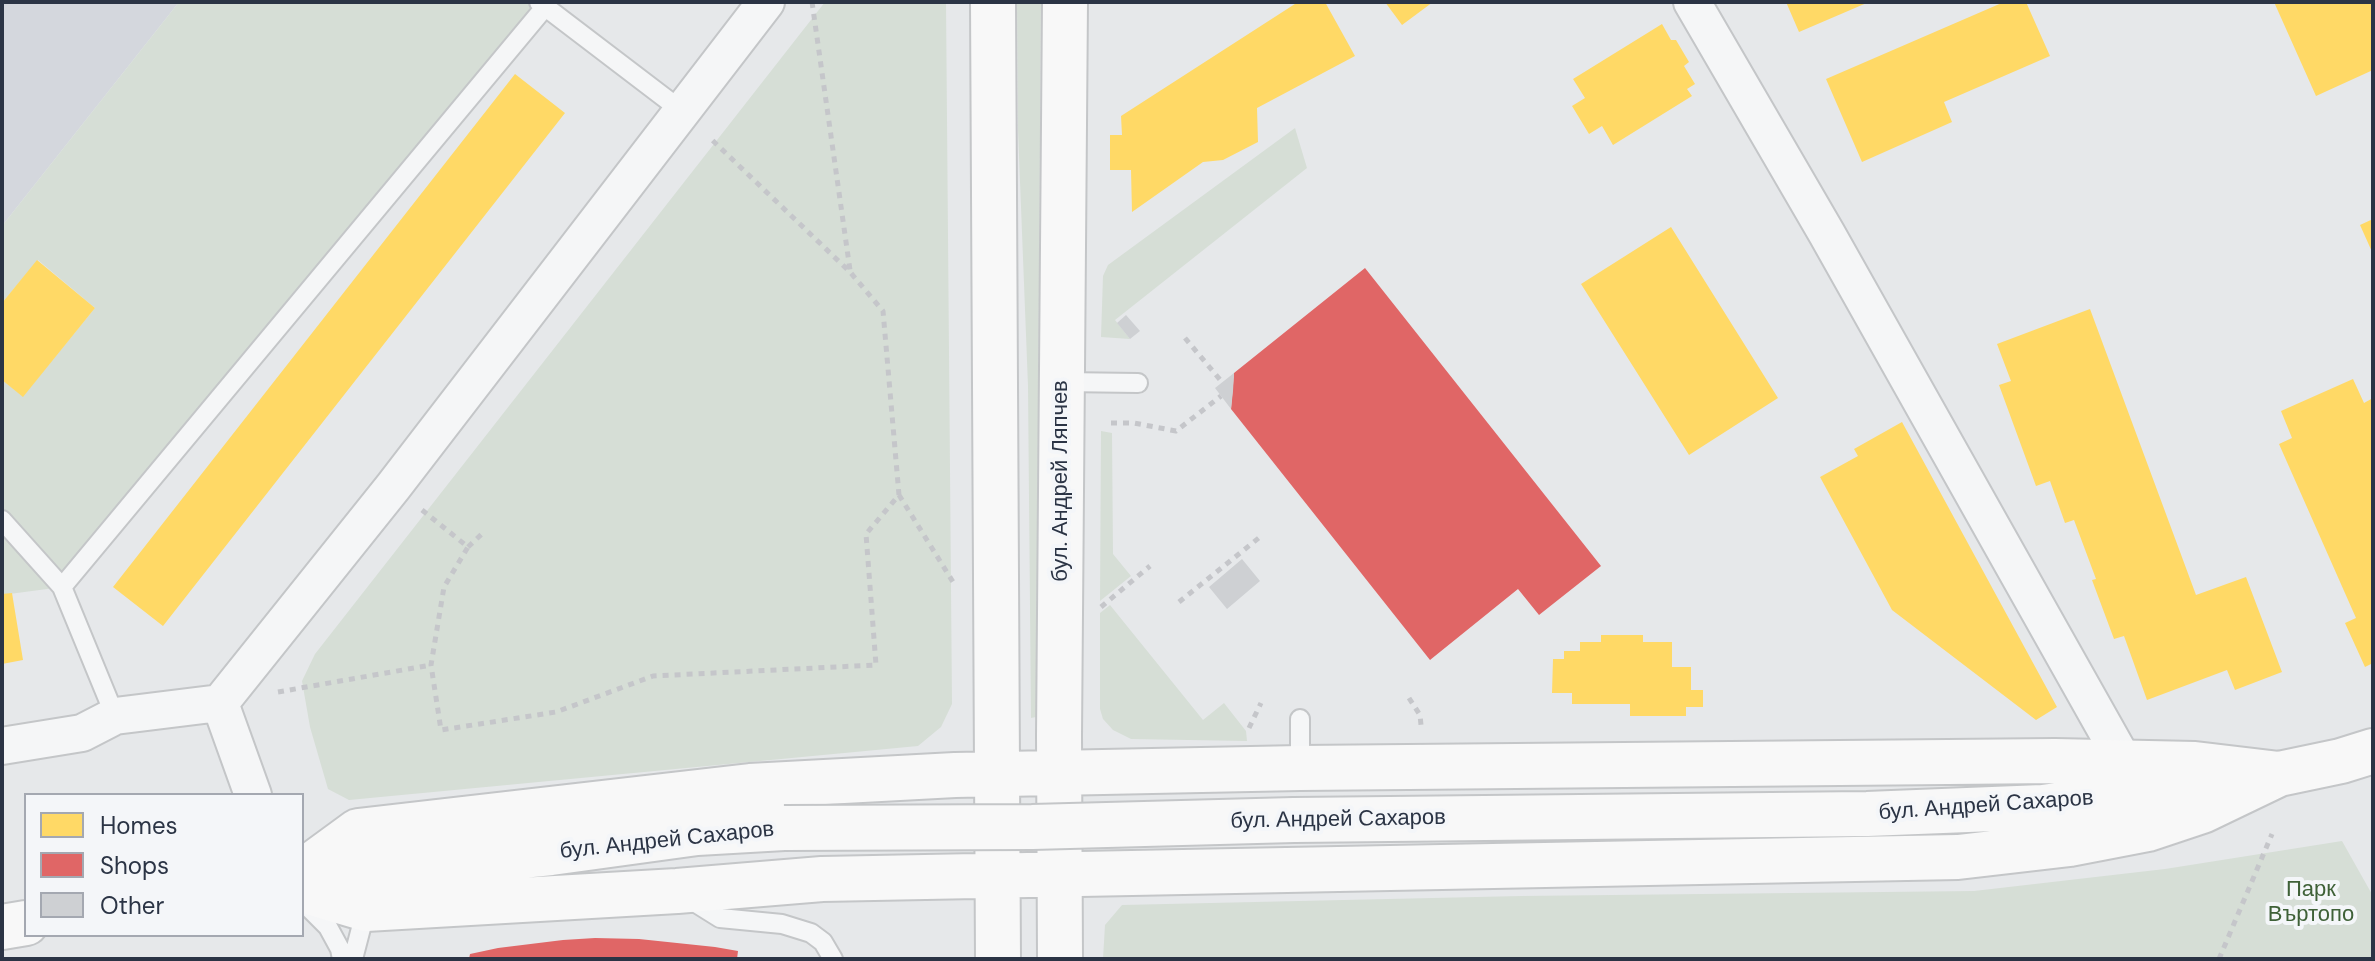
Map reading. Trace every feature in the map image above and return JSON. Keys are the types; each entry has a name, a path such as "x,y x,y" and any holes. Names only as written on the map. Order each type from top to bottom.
{"main road":[{"path":"993,2 998,959"},
{"name":"бул. Андрей Ляпчев","path":"1060,959 1065,2"},
{"name":"бул. Андрей Сахаров","path":"304,882 697,833 784,828 1867,814 2043,807 2279,774 2373,751"},
{"path":"304,871 358,831 750,786 1059,772 2055,761 2195,764 2279,774"},
{"path":"304,891 366,909 677,891 822,879 1958,857 2070,844 2148,829 2202,811 2279,774"},
{"path":"2,927 24,923"}],"street":[{"path":"2,746 82,733 115,716 220,703 393,487 766,2"},
{"path":"1692,2 1827,234 2124,762"},
{"path":"220,703 252,793"}],"lane":[{"path":"62,587 542,4 682,111"},
{"path":"1062,382 1138,383"},
{"path":"2,520 62,587 115,716"},
{"path":"1300,719 1300,768"},
{"path":"677,891 720,918 782,924 811,933 823,942 833,959"},
{"path":"304,903 328,927 342,959"},
{"path":"353,959 366,909"}],"path":[{"path":"812,2 850,272"},
{"path":"682,111 850,272 883,311 899,495 954,584"},
{"path":"1185,338 1222,382"},
{"path":"1111,423 1134,423 1176,431 1221,396"},
{"path":"393,487 468,547"},
{"path":"484,532 468,547 444,587 431,665 441,730 556,712 653,676 876,665 866,534 899,495"},
{"path":"1179,602 1260,537"},
{"path":"1091,615 1150,566"},
{"path":"220,703 431,665"},
{"path":"1409,698 1420,715"},
{"path":"1249,726 1261,703"},
{"path":"2219,959 2272,834"}],"shaded area":[{"path":"2,2 179,2 2,226"}],"green space":[{"path":"179,2 539,2 62,587 2,595 2,380 23,396 95,308 38,260 2,303 2,226"},
{"path":"825,2 946,2 952,704 941,727 918,746 349,800 328,789 310,727 302,681 315,654"},
{"path":"1017,2 1041,2 1036,717 1031,718 1028,386 1018,130"},
{"path":"1295,128 1307,168 1115,320 1130,339 1101,337 1103,276 1108,265"},
{"path":"1101,431 1112,433 1113,554 1131,576 1100,601"},
{"path":"1110,605 1203,720 1224,703 1246,731 1247,741 1131,739 1113,730 1103,719 1100,709 1100,613"},
{"name":"Парк Въртопо","path":"2342,841 2373,896 2373,959 1103,959 1105,925 1122,905 1521,896 1974,891 2165,869"}],"building: Homes":[{"path":"1298,2 1325,2 1355,56 1257,108 1258,142 1223,160 1203,162 1132,212 1131,170 1110,170 1110,135 1122,135 1121,116"},
{"path":"1385,2 1433,2 1402,25"},
{"path":"1786,2 1869,2 1799,32"},
{"path":"2004,2 2026,2 2050,56 1944,102 1952,122 1862,162 1826,79"},
{"path":"2274,2 2373,2 2373,70 2316,96"},
{"path":"1662,24 1689,62 1684,66 1695,84 1687,89 1692,96 1613,145 1602,126 1589,134 1572,106 1585,98 1573,79"},
{"path":"515,74 565,113 163,626 113,587"},
{"path":"2373,219 2373,254 2360,225"},
{"path":"1671,227 1778,398 1689,455 1581,284"},
{"path":"37,260 95,308 23,397 2,380 2,303"},
{"path":"2090,309 2196,595 2246,577 2282,672 2235,690 2227,670 2147,700 2124,636 2114,639 2074,520 2065,523 2050,481 2036,486 1999,385 2011,381 1997,344"},
{"path":"2353,379 2364,403 2373,398 2373,663 2365,667 2345,623 2356,618 2279,444 2292,438 2281,411"},
{"path":"1902,422 2057,707 2036,720 1892,610 1820,477 1858,456 1854,449"},
{"path":"12,593 23,660 2,664 2,594"},
{"path":"1601,635 1643,635 1643,642 1672,642 1672,667 1691,667 1691,690 1703,690 1703,707 1686,707 1686,716 1630,716 1630,704 1572,704 1572,693 1552,693 1553,659 1564,659 1564,651 1580,651 1580,642 1601,642"}],"building: Shops":[{"path":"1365,268 1601,566 1539,615 1518,589 1430,660 1231,409 1234,373"},
{"path":"595,938 639,939 738,951 737,959 469,959 470,954 498,948"}],"building: Other":[{"path":"1126,315 1140,331 1130,339 1117,323"},
{"path":"1234,373 1233,391 1231,409 1215,388"},
{"path":"1242,559 1260,581 1227,609 1209,587"}]}
